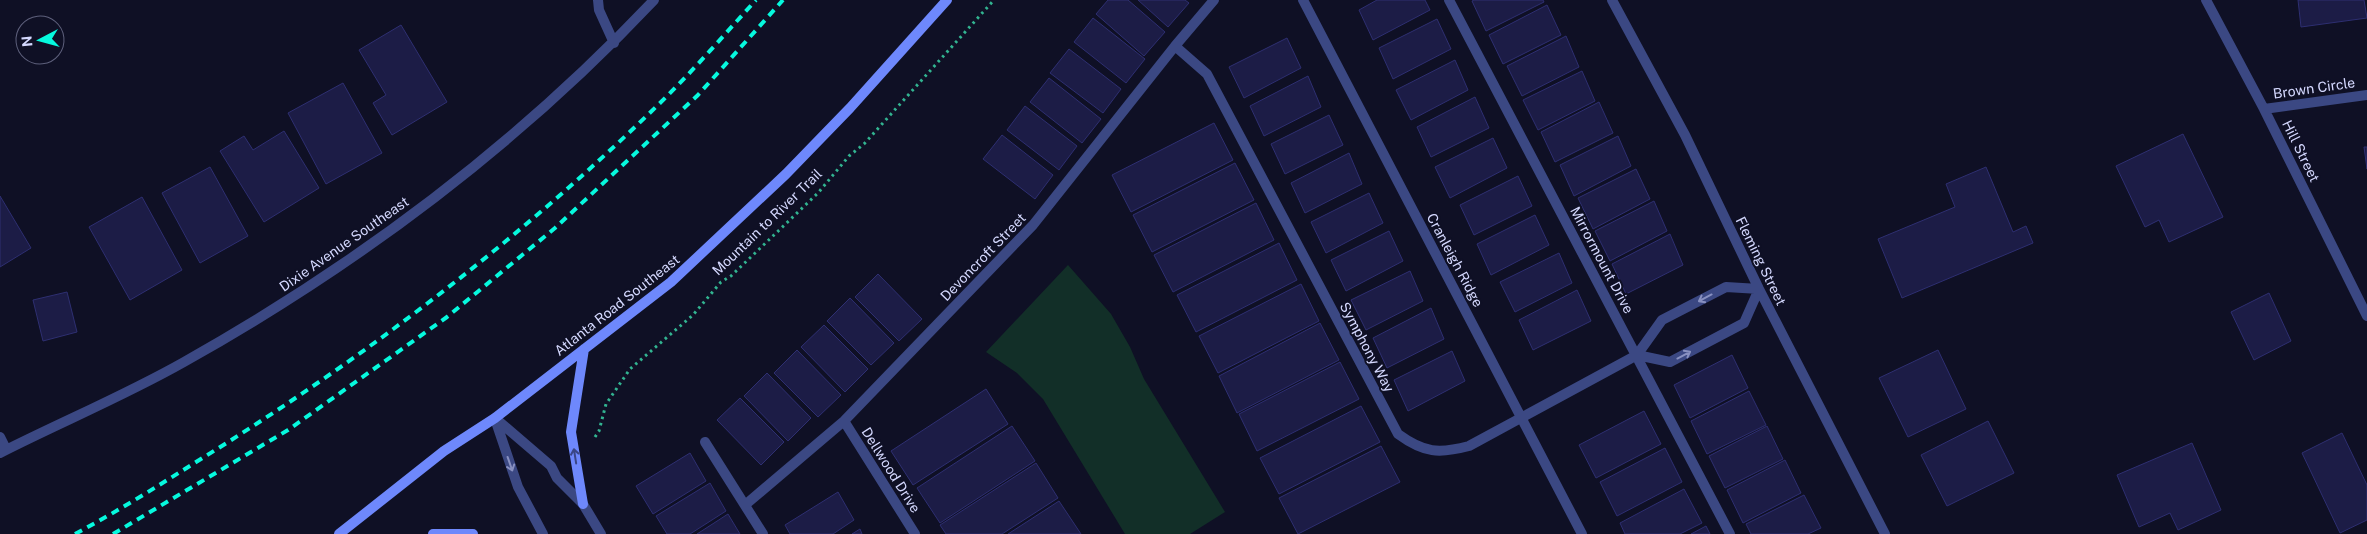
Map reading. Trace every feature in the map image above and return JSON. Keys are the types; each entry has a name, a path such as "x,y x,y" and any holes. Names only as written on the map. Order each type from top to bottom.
{"main road":[{"name":"Atlanta Road Southeast","path":"338,534 444,451 494,418 671,282 779,181 850,108 947,0"},
{"path":"583,504 571,432 584,349"},
{"path":"433,534 473,534"}],"street":[{"path":"598,0 599,10 614,43"},
{"name":"Dixie Avenue Southeast","path":"2,451 135,388 191,358 278,306 467,173 541,110 614,43 654,0"},
{"name":"Devoncroft Street","path":"744,505 844,421 1033,225 1174,46 1214,0"},
{"name":"Cranleigh Ridge","path":"1303,0 1582,534"},
{"name":"Mirrormount Drive","path":"1449,0 1730,534"},
{"name":"Fleming Street","path":"1612,0 1685,135 1759,289 1885,534"},
{"name":"Hill Street","path":"2206,0 2264,109 2367,316"},
{"name":"Symphony Way","path":"1174,46 1207,74 1398,434 1412,445 1446,452 1469,446 1637,355 1662,320 1726,287 1759,289"},
{"name":"Brown Circle","path":"2264,109 2367,95"},
{"path":"1637,355 1670,362 1744,323 1759,289"},
{"path":"494,418 551,466 557,478 583,504 601,534"},
{"path":"494,418 518,487 543,534"},
{"name":"Dellwood Drive","path":"844,421 915,534"},
{"path":"0,437 2,451"},
{"path":"705,442 763,534"}],"path":[{"name":"Mountain to River Trail","path":"589,444 599,431 606,404 630,369 693,315 721,282 731,276 818,193 849,156 864,144 994,0"}],"green space":[{"path":"1068,265 1111,314 1130,347 1144,379 1225,512 1190,534 1125,534 1043,399 1017,373 986,352"}],"building":[{"path":"1108,0 1128,0 1165,32 1144,56 1096,14"},
{"path":"1138,0 1185,0 1189,3 1168,27"},
{"path":"1377,0 1425,0 1430,10 1373,40 1359,10"},
{"path":"1543,0 1544,2 1486,31 1472,1"},
{"path":"2298,0 2364,0 2367,18 2301,27"},
{"path":"1547,5 1561,35 1503,64 1489,35"},
{"path":"1093,18 1145,59 1126,83 1074,42"},
{"path":"1437,19 1451,49 1393,79 1379,48"},
{"path":"401,25 447,102 392,135 373,103 386,95 359,50"},
{"path":"1566,36 1579,67 1522,96 1507,66"},
{"path":"1287,38 1301,68 1244,98 1229,67"},
{"path":"1069,49 1121,89 1103,113 1050,73"},
{"path":"1455,60 1468,90 1411,120 1396,90"},
{"path":"1582,71 1595,101 1538,130 1523,100"},
{"path":"1308,76 1321,107 1264,136 1250,106"},
{"path":"1049,78 1101,119 1082,143 1030,102"},
{"path":"343,83 382,153 326,184 288,113"},
{"path":"1475,97 1489,128 1431,157 1417,127"},
{"path":"1599,102 1613,133 1555,162 1541,132"},
{"path":"1025,106 1077,146 1059,170 1007,130"},
{"path":"1329,115 1343,145 1285,174 1271,144"},
{"path":"1214,123 1233,160 1131,212 1112,175"},
{"path":"284,131 319,188 264,222 220,151 244,136 253,150"},
{"path":"2183,134 2223,217 2169,242 2159,220 2145,227 2116,166"},
{"path":"1002,135 1053,175 1035,199 983,159"},
{"path":"1618,136 1631,166 1574,196 1560,165"},
{"path":"1493,138 1507,168 1450,198 1435,167"},
{"path":"2364,147 2367,147 2367,169"},
{"path":"1349,153 1362,184 1305,213 1291,183"},
{"path":"1235,163 1254,200 1152,252 1133,215"},
{"path":"210,167 248,236 200,263 162,193"},
{"path":"1986,167 2013,232 2026,226 2033,243 1902,298 1878,239 1955,207 1946,184"},
{"path":"1636,169 1650,199 1593,229 1578,198"},
{"path":"1518,176 1532,206 1474,235 1460,205"},
{"path":"1369,193 1383,223 1326,253 1311,222"},
{"path":"0,196 31,248 0,267"},
{"path":"142,197 182,270 130,300 89,227"},
{"path":"1654,201 1667,231 1610,261 1595,231"},
{"path":"1256,203 1274,240 1173,292 1154,255"},
{"path":"1535,215 1549,245 1491,275 1477,244"},
{"path":"1389,231 1403,261 1346,291 1331,260"},
{"path":"1670,234 1683,265 1626,294 1612,264"},
{"path":"1279,243 1297,280 1196,332 1177,295"},
{"path":"1559,253 1572,283 1515,312 1500,282"},
{"path":"1410,271 1423,301 1366,330 1351,300"},
{"path":"878,274 922,319 899,341 855,297"},
{"path":"1301,284 1319,321 1218,373 1199,336"},
{"path":"1577,290 1591,321 1533,350 1519,320"},
{"path":"67,292 77,332 43,341 33,300"},
{"path":"2269,293 2291,341 2254,360 2231,312"},
{"path":"850,298 894,343 871,365 827,321"},
{"path":"1431,308 1444,339 1387,368 1373,338"},
{"path":"1320,323 1339,360 1237,413 1219,376"},
{"path":"824,325 868,369 845,392 801,347"},
{"path":"797,350 841,395 818,417 774,373"},
{"path":"1938,350 1966,409 1908,437 1879,378"},
{"path":"1452,351 1465,381 1408,411 1394,380"},
{"path":"1732,355 1748,388 1690,418 1674,385"},
{"path":"1340,362 1359,399 1257,451 1239,414"},
{"path":"767,373 811,418 788,441 744,396"},
{"path":"986,389 1008,424 913,485 891,451"},
{"path":"1749,391 1766,425 1707,454 1691,421"},
{"path":"740,398 784,442 761,465 717,420"},
{"path":"1361,406 1380,442 1279,494 1260,458"},
{"path":"1644,411 1661,444 1596,478 1579,445"},
{"path":"1988,421 2014,473 1947,506 1921,455"},
{"path":"1012,426 1035,461 940,523 917,488"},
{"path":"1767,426 1783,459 1725,488 1709,456"},
{"path":"2342,433 2367,485 2367,520 2340,533 2302,453"},
{"path":"2192,443 2221,510 2178,530 2170,513 2139,527 2117,475"},
{"path":"1381,446 1400,482 1298,534 1279,498"},
{"path":"1665,448 1682,482 1617,516 1600,482"},
{"path":"690,453 706,481 653,514 636,486"},
{"path":"1785,460 1801,493 1743,523 1727,490"},
{"path":"1036,463 1058,498 1002,534 946,534 940,525"},
{"path":"710,483 726,511 690,534 667,534 656,516"},
{"path":"1684,489 1702,523 1680,534 1625,534 1620,523"},
{"path":"838,492 854,520 833,534 790,534 785,525"},
{"path":"1804,495 1821,528 1808,534 1751,534 1746,524"},
{"path":"1059,501 1081,534 1008,534"},
{"path":"728,514 740,534 697,534"},
{"path":"1706,526 1710,534 1691,534"},
{"path":"860,529 862,534 852,534"}],"railway":[{"path":"75,534 113,513 283,407 395,328 450,286 556,199 608,153 671,92 756,0"},
{"path":"113,534 288,430 447,317 555,228 698,95 783,0"}]}
